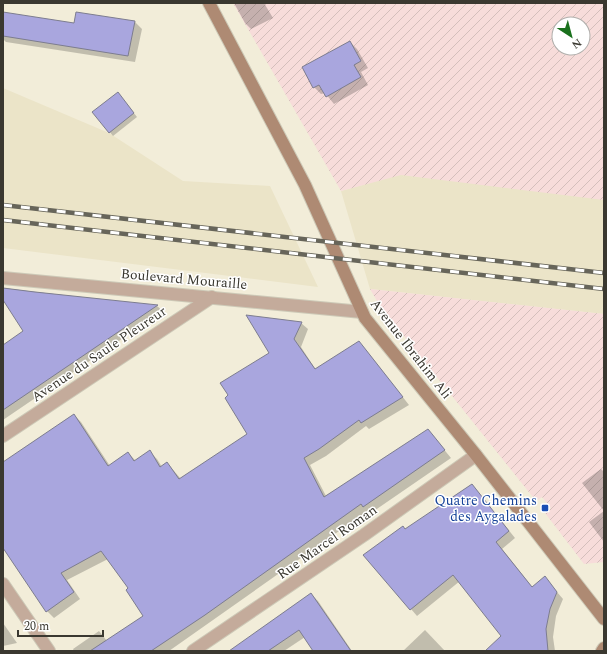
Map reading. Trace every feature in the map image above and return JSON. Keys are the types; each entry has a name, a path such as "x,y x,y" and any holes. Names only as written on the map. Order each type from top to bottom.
{"street":[{"name":"Avenue Ibrahim Ali","path":"209,3 305,185 362,312 604,618"},
{"name":"Boulevard Mouraille","path":"3,278 362,312"},
{"name":"Avenue du Saule Pleureur","path":"3,436 212,297"},
{"name":"Rue Marcel Roman","path":"193,651 364,535 476,455"},
{"path":"3,584 49,651"}],"shaded area":[{"path":"233,3 604,3 604,200 401,175 341,191"},
{"path":"423,3 604,3 604,314 370,289 341,191 401,174"},
{"path":"3,88 109,133 183,181 270,186 318,287 3,248"},
{"path":"370,289 604,314 604,562 584,564 545,513 551,508 542,497 536,501 380,306"}],"building":[{"path":"3,12 74,23 76,12 135,21 128,56 3,36"},
{"path":"350,41 361,61 354,65 361,77 326,97 319,85 313,88 302,67"},
{"path":"118,92 134,113 109,133 92,112"},
{"path":"3,288 158,305 3,410 3,345 23,331 3,300"},
{"path":"246,315 302,322 294,339 315,369 359,341 403,397 361,423 359,420 304,458 324,497 428,429 445,450 363,507 361,504 205,615 151,651 90,651 143,616 126,590 128,588 101,551 61,573 74,592 46,612 3,548 3,462 74,414 108,466 128,452 134,461 150,450 160,467 167,462 179,479 247,434 225,398 228,395 220,383 269,353"},
{"path":"472,484 509,531 496,542 532,587 545,576 557,592 550,609 546,629 548,651 485,651 501,636 453,575 410,610 363,555 403,526 405,529"},
{"path":"311,593 351,651 313,651 299,630 268,651 229,651"}],"railway":[{"path":"3,205 604,273"},
{"path":"3,220 604,289"}],"place":[{"name":"Quatre Chemins des Aygalades","path":"545,508"}]}
